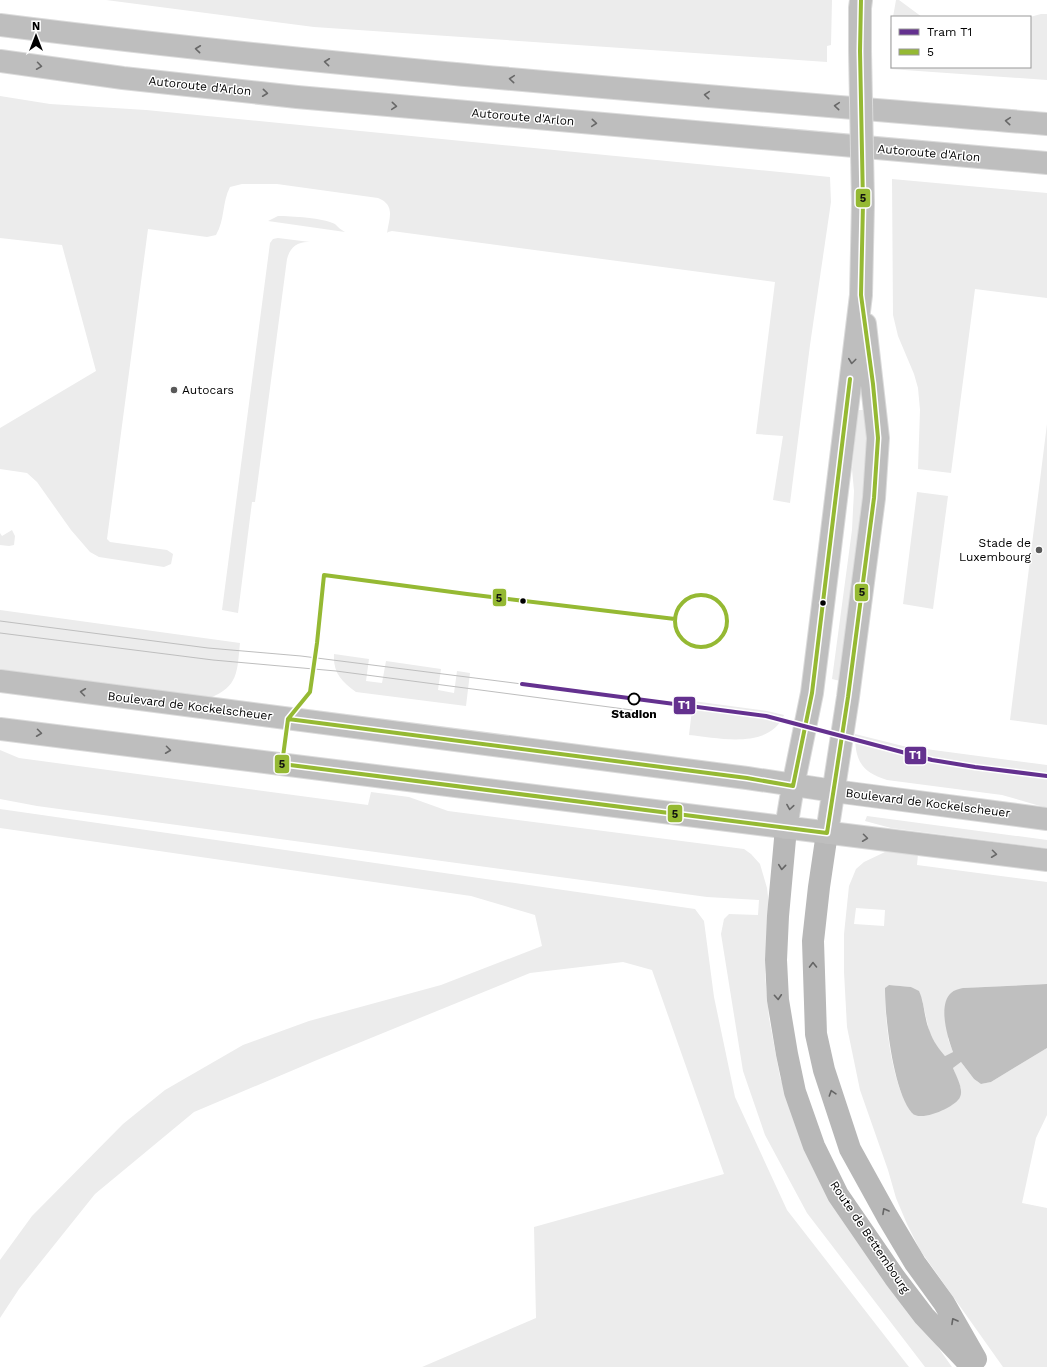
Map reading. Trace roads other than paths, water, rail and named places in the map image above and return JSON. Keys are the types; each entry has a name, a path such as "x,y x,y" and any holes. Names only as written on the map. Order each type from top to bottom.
{"main road":[{"path":"786,828 812,686 861,295 863,203 860,51 861,0"},
{"path":"0,25 152,44 366,66 1047,124"},
{"name":"Autoroute d'Arlon","path":"0,61 123,78 297,97 1047,163"},
{"path":"827,833 874,498 878,438 873,384 861,295"},
{"name":"Boulevard de Kockelscheuer","path":"0,681 747,778 793,786 1047,819"},
{"path":"0,728 1047,860"},
{"name":"Route de Bettembourg","path":"786,828 778,916 776,960 778,1000 786,1054 795,1092 814,1146 838,1195 895,1278 924,1316 972,1367"},
{"name":"Route de Bettembourg","path":"827,833 813,941 816,1034 824,1070 850,1148 887,1216 915,1263 944,1303 980,1367"}],"tram line":[{"path":"0,621 208,648 301,656 522,684"},
{"path":"0,633 213,660 336,671 632,710"},
{"name":"T1","path":"522,684 766,716 932,760 1047,776"}],"place":[{"name":"Autocars","path":"174,390"},
{"name":"Stade de Luxembourg","path":"1039,550"},
{"name":"Stadion","path":"634,699"}]}
